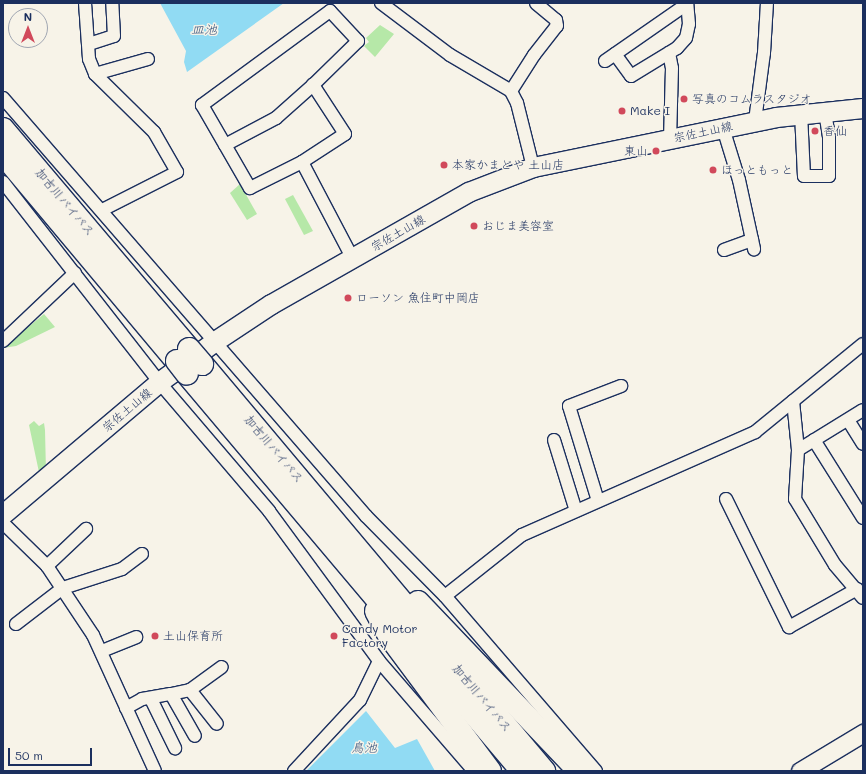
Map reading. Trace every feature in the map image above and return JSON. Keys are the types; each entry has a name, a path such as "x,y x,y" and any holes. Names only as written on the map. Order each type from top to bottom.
{"highway":[{"name":"加古川バイパス","path":"3,129 358,576 522,771"},
{"name":"加古川バイパス","path":"3,154 189,362 348,536 544,771"},
{"path":"348,536 408,591 579,771"},
{"path":"358,576 390,637 490,771"}],"main road":[{"name":"宗佐土山線","path":"3,514 159,382 215,341 271,304 353,259 468,192 533,167 755,121 801,113 863,108"},
{"path":"800,771 863,733"}],"street":[{"path":"85,3 89,60 95,74 154,132 177,172 102,210"},
{"path":"89,44 114,36 112,3"},
{"path":"381,3 450,55 511,91 518,103 533,167"},
{"path":"511,91 534,55 557,26 556,20 536,3"},
{"path":"687,3 689,24 686,38 669,53 631,76 610,57 687,3"},
{"path":"755,121 764,54 767,3"},
{"path":"225,145 276,118 313,85 358,41 330,11 202,105 225,145 250,188 302,162 345,134 313,85"},
{"path":"669,53 672,68 670,139"},
{"path":"95,74 148,59"},
{"path":"3,98 54,158 102,210 366,516 445,596 596,771"},
{"path":"801,113 804,176 832,176 825,111"},
{"path":"723,128 739,180 753,245 724,250"},
{"path":"302,162 353,259"},
{"path":"3,182 76,273 159,382 270,511 379,661 474,771"},
{"path":"3,341 76,273"},
{"path":"445,596 522,535 755,432 863,344"},
{"path":"598,501 569,406 621,386"},
{"path":"726,500 789,627 860,593 835,565 795,499 798,450 793,401"},
{"path":"798,450 863,410"},
{"path":"848,420 863,444"},
{"path":"554,440 576,511"},
{"path":"814,440 863,518"},
{"path":"3,523 47,566 63,588 102,651 155,771"},
{"path":"47,566 86,529"},
{"path":"16,624 63,588 122,569 142,554"},
{"path":"102,651 136,637"},
{"path":"294,771 360,700 379,661"},
{"path":"126,708 142,700 190,690 222,667"},
{"path":"190,690 217,724"},
{"path":"171,694 195,736"},
{"path":"150,699 175,748"}],"green space":[{"path":"380,25 394,34 375,57 364,46 369,42 366,38"},
{"path":"240,184 257,214 247,220 230,193"},
{"path":"293,195 313,231 304,235 285,199"},
{"path":"44,314 55,327 16,346 3,348"},
{"path":"34,421 39,426 44,423 45,430 46,472 40,477 29,425"}],"water":[{"name":"皿池","path":"160,3 284,3 187,72 184,62 186,51"},
{"name":"鳥池","path":"366,711 395,748 417,739 435,771 306,771"}],"place":[{"name":"写真のコムラスタジオ","path":"684,99"},
{"name":"Make I","path":"622,111"},
{"name":"香仙","path":"815,131"},
{"name":"東山","path":"656,151"},
{"name":"本家かまどや 土山店","path":"444,165"},
{"name":"ほっともっと","path":"713,170"},
{"name":"おじま美容室","path":"474,226"},
{"name":"ローソン 魚住町中岡店","path":"348,298"},
{"name":"土山保育所","path":"155,636"},
{"name":"Candy Motor Factory","path":"334,636"}]}
